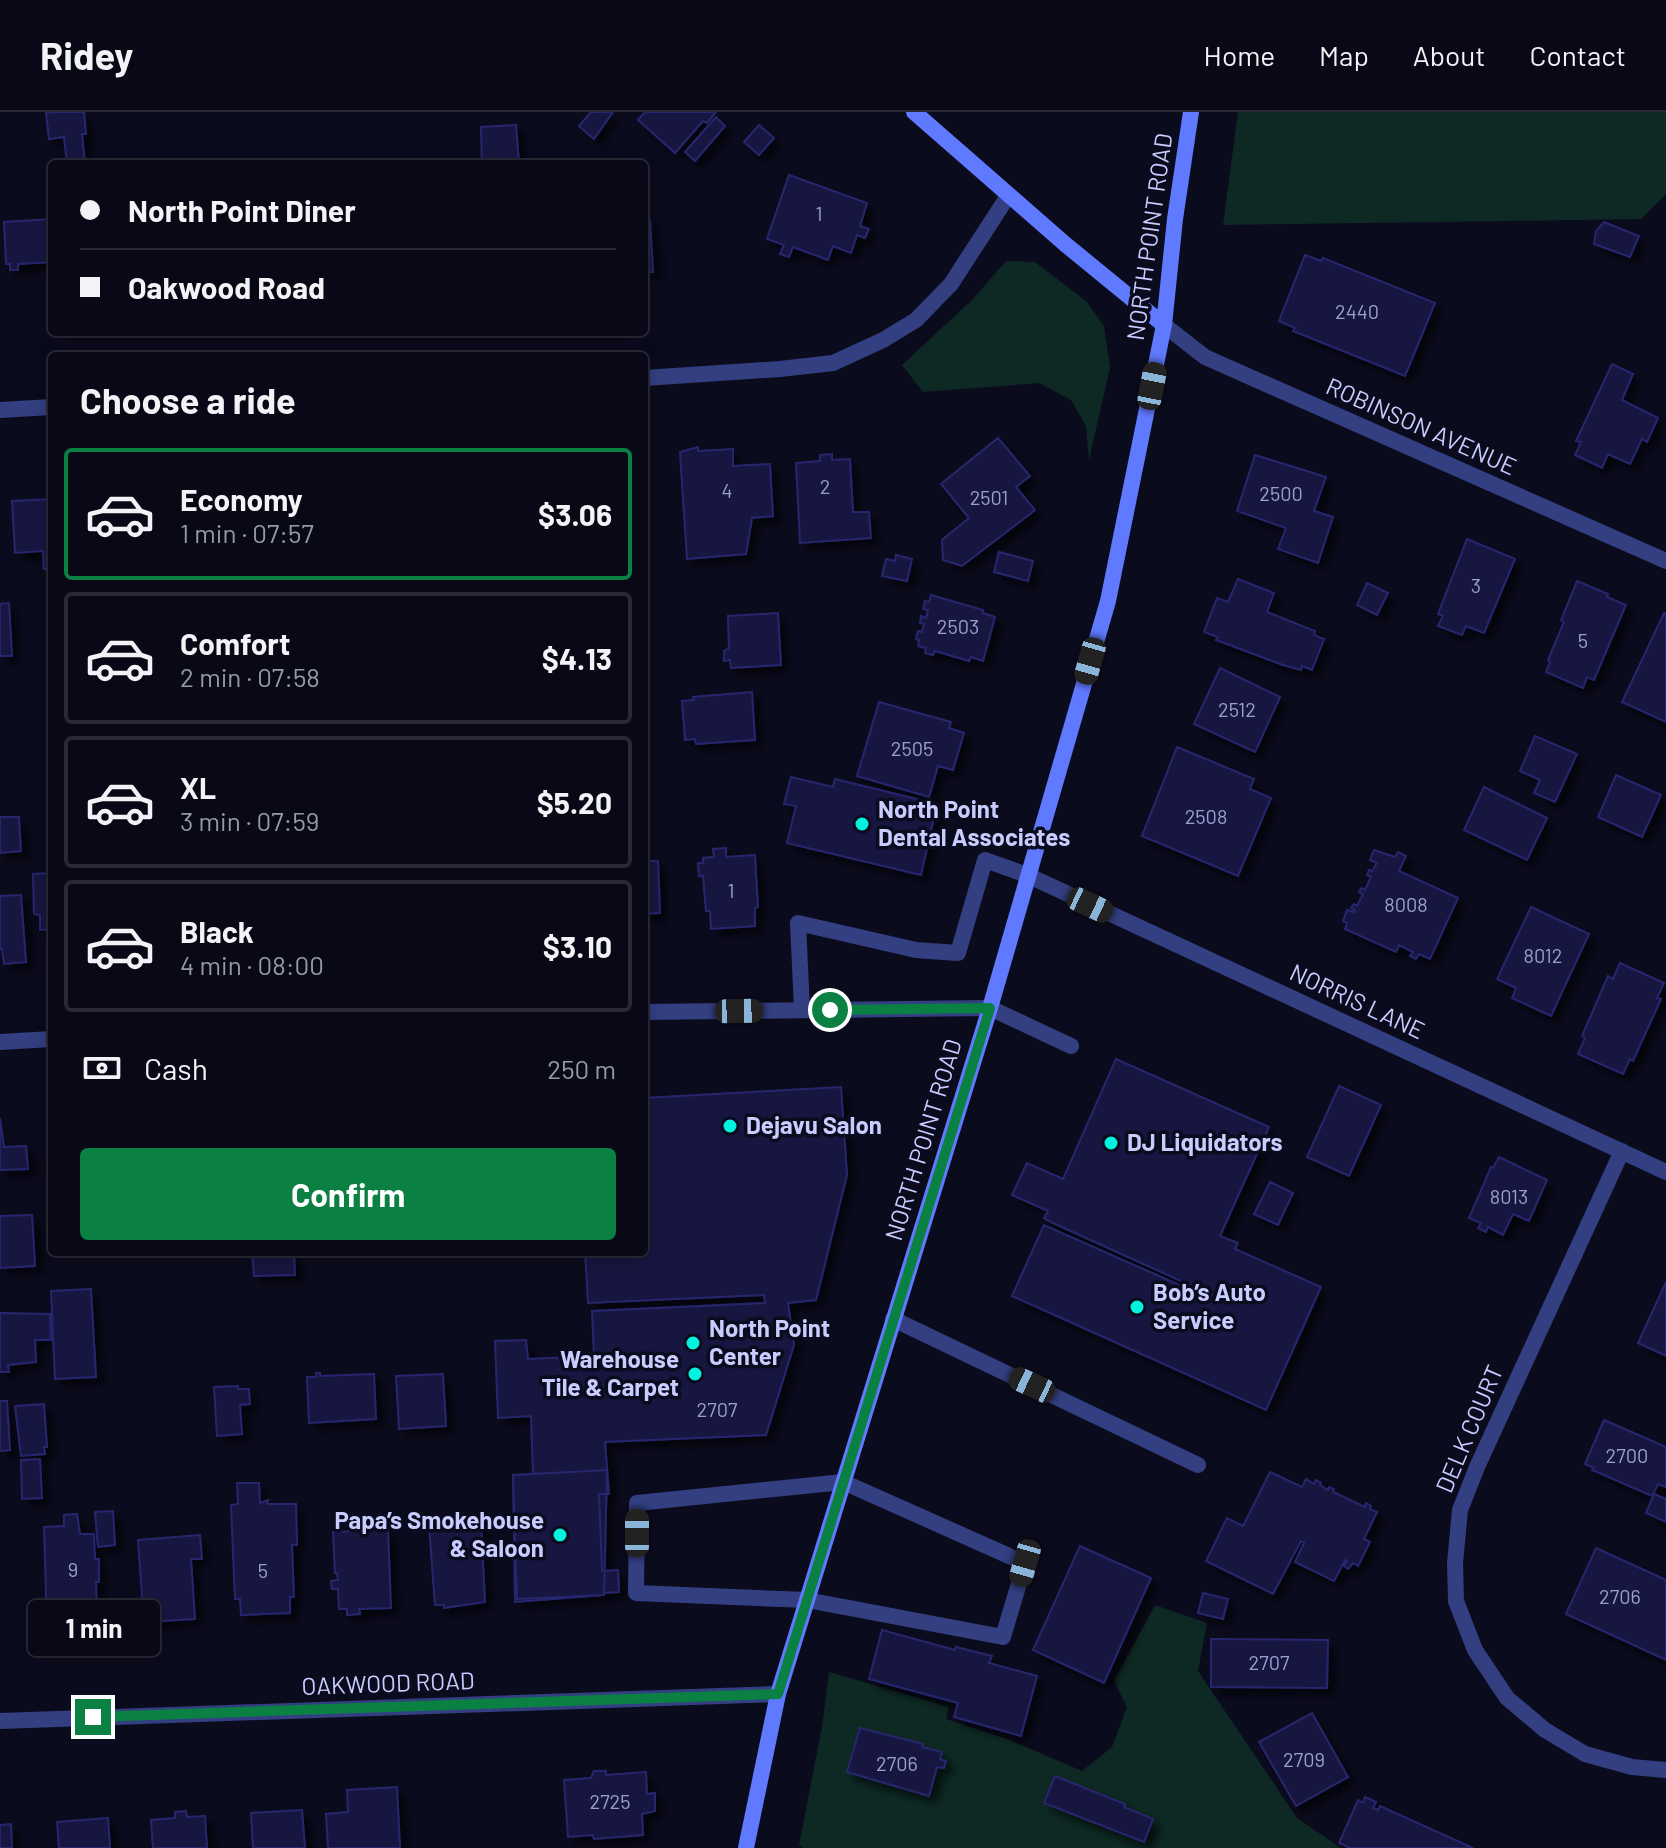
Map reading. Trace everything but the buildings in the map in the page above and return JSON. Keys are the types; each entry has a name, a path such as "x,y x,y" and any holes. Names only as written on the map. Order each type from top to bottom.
{"street":[{"path":"914,112 1008,196 1164,325"},
{"name":"NORTH POINT ROAD","path":"746,1848 778,1694 990,1008 1108,601 1164,325 1175,219 1191,112"},
{"path":"648,378 833,363 883,340 916,320 951,284 1008,196"},
{"name":"ROBINSON AVENUE","path":"1164,325 1205,357 1666,561"},
{"path":"0,410 48,407"},
{"name":"NORRIS LANE","path":"802,1010 798,923 916,950 958,953 985,860 1027,875 1666,1172"},
{"path":"648,1012 990,1008 1071,1046"},
{"path":"0,1042 48,1039"},
{"name":"DELK COURT","path":"1622,1151 1483,1453 1460,1510 1455,1563 1456,1601 1475,1650 1507,1698 1545,1730 1585,1754 1632,1767 1666,1770"},
{"path":"893,1319 1198,1465"},
{"path":"843,1482 1025,1563 1003,1637 807,1600 636,1593 637,1503 843,1482"},
{"name":"OAKWOOD ROAD","path":"0,1721 778,1694"}],"green space":[{"path":"1238,112 1666,112 1666,194 1641,219 1223,225"},
{"path":"1006,261 1035,262 1086,301 1104,326 1110,368 1089,460 1086,426 1071,400 1039,383 923,392 902,365 972,300"},
{"path":"1155,1605 1207,1623 1198,1671 1297,1818 1341,1848 803,1848 799,1845 822,1727 829,1672 949,1707 946,1719 1007,1739 1082,1771 1112,1747 1127,1707 1114,1681"}],"place":[{"name":"North Point Dental Associates","path":"862,824"},
{"name":"Dejavu Salon","path":"730,1126"},
{"name":"DJ Liquidators","path":"1111,1143"},
{"name":"Bob’s Auto Service","path":"1137,1307"},
{"name":"North Point Center","path":"693,1343"},
{"name":"Warehouse Tile & Carpet","path":"695,1374"},
{"name":"Papa’s Smokehouse & Saloon","path":"560,1535"}],"route":[{"path":"93,1717 778,1694 990,1008 830,1010"}]}
